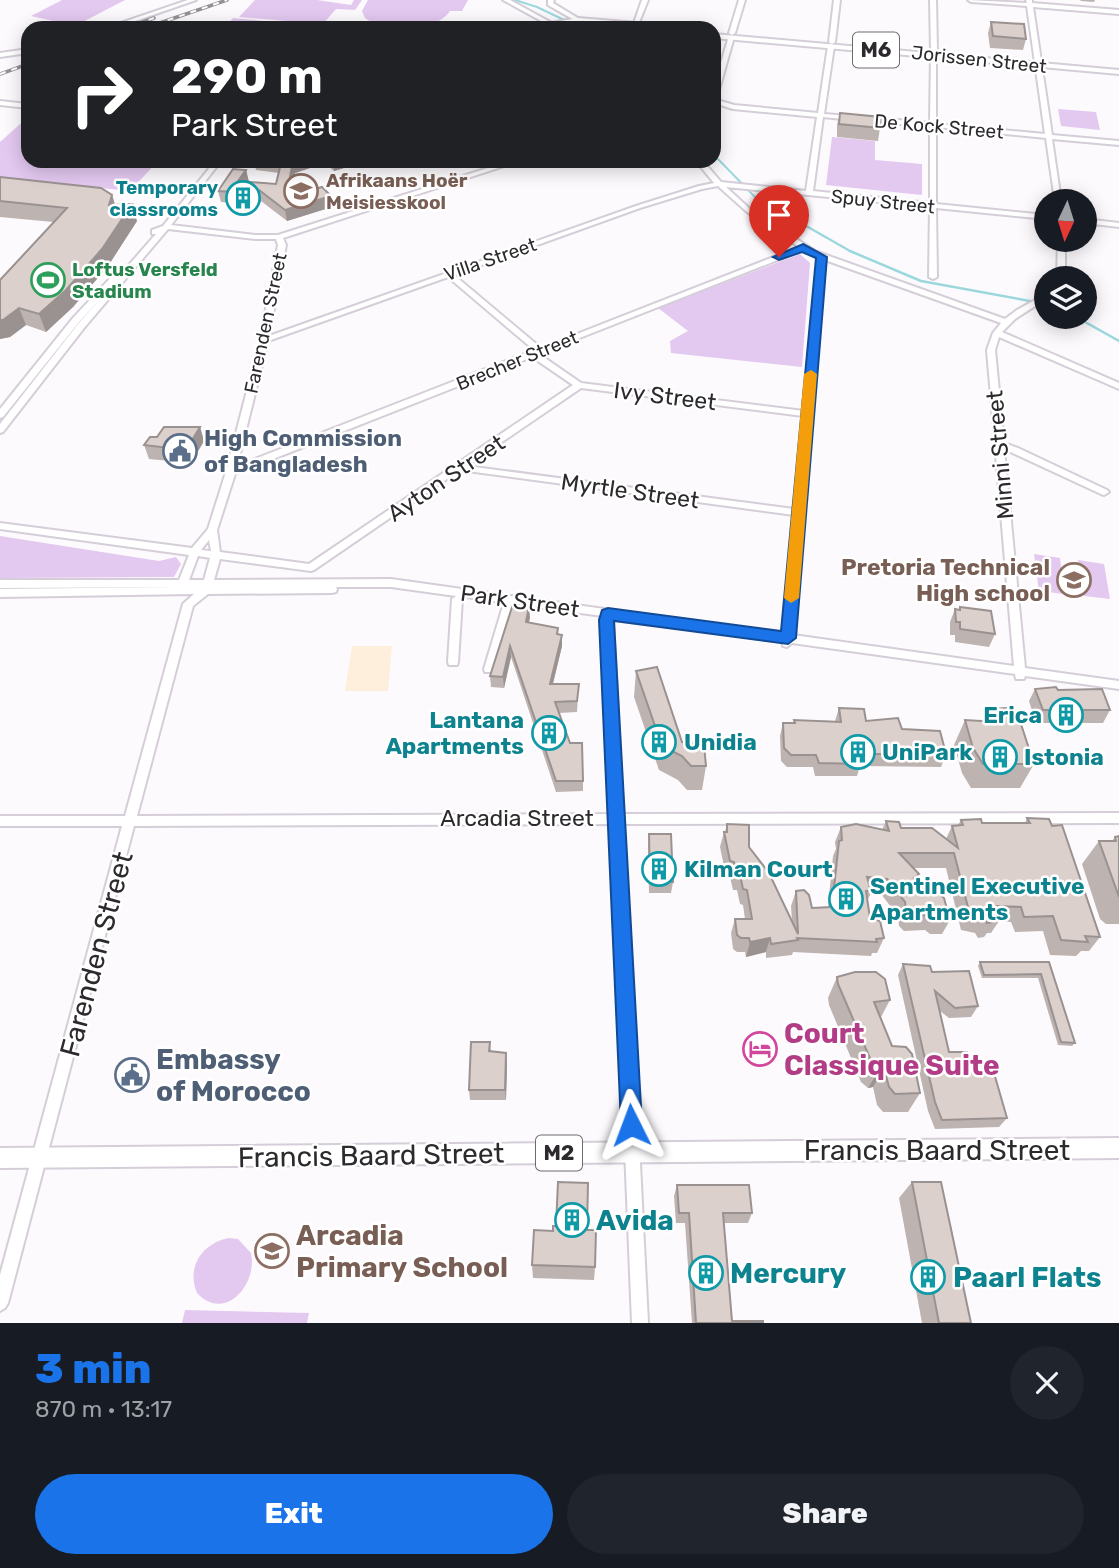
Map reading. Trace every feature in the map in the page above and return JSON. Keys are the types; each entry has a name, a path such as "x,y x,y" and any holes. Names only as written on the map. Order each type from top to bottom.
{"main road":[{"name":"Jorissen Street","path":"721,34 1038,62 1119,66"},
{"name":"Jorissen Street","path":"934,53 962,53 1119,72"},
{"path":"0,100 21,100"},
{"path":"0,100 21,104"},
{"name":"Francis Baard Street","path":"0,1158 1119,1148"}],"street":[{"path":"130,21 193,0"},
{"path":"506,0 545,21"},
{"path":"551,0 550,4 577,21"},
{"path":"636,21 645,0"},
{"path":"721,78 742,0"},
{"path":"809,193 838,0"},
{"path":"933,0 933,277"},
{"path":"971,0 1029,2 1119,12"},
{"path":"1029,2 1056,189"},
{"path":"0,55 21,52"},
{"name":"De Kock Street","path":"721,102 821,115 1119,143"},
{"path":"0,430 210,168"},
{"path":"0,415 75,320 155,232 165,225 255,237 279,237 495,168"},
{"path":"705,168 748,209 803,248 1006,322"},
{"name":"Spuy Street","path":"719,184 1034,216"},
{"name":"Villa Street","path":"264,340 668,197 719,184"},
{"path":"1097,222 1119,225"},
{"name":"Farenden Street","path":"181,587 195,551 212,530 231,472 264,340 282,245 279,237"},
{"name":"Brecher Street","path":"231,472 803,248"},
{"path":"788,640 822,257"},
{"path":"111,293 114,279 135,265"},
{"name":"Ivy Street","path":"449,274 536,353 579,385 807,414"},
{"path":"1034,304 1006,322 997,333 1119,386"},
{"name":"Minni Street","path":"997,333 992,342 991,360 1020,674"},
{"name":"Ayton Street","path":"216,555 311,568 462,468 579,385"},
{"path":"1000,445 1104,492"},
{"name":"Myrtle Street","path":"462,468 799,513"},
{"path":"0,526 216,555"},
{"name":"Farenden Street","path":"207,587 216,555 212,530"},
{"name":"Park Street","path":"207,587 391,583 607,617"},
{"name":"Park Street","path":"0,584 373,590 788,640 1119,691"},
{"path":"181,587 188,604 207,587"},
{"name":"Park Street","path":"0,593 181,587"},
{"path":"453,662 457,599"},
{"name":"Farenden Street","path":"0,1303 188,604"},
{"path":"489,669 508,606"},
{"path":"607,617 640,1323"},
{"name":"Park Street","path":"1020,674 1119,685"},
{"name":"Arcadia Street","path":"0,821 617,817 1119,818"}],"shaded area":[{"path":"62,0 125,0 85,21 53,21 31,16"},
{"path":"255,0 317,0 351,5 354,0 362,0 355,10 336,9 326,21 239,17"},
{"path":"368,0 468,0 462,11 450,11 437,21 370,21 365,18 362,11"},
{"path":"233,18 266,21 230,21"},
{"path":"1058,109 1096,112 1100,130 1061,126"},
{"path":"21,123 21,168 151,168 130,191 0,178 0,142"},
{"path":"832,137 875,141 875,160 922,164 922,195 826,185"},
{"path":"800,254 810,263 802,367 671,353 670,341 688,331 658,308"},
{"path":"0,536 159,561 176,557 181,564 174,577 0,578"},
{"path":"1034,554 1060,558 1064,594 1039,591"},
{"path":"1078,560 1104,564 1110,599 1084,596"},
{"path":"352,646 392,646 388,691 345,691"},
{"path":"228,1238 238,1239 251,1253 252,1265 249,1277 237,1296 218,1304 197,1293 194,1283 195,1266 211,1245"},
{"path":"185,1310 309,1313 307,1323 182,1323"}],"building":[{"path":"991,22 1024,24 1026,39 993,36"},
{"path":"840,113 881,117 880,128 839,124"},
{"path":"280,168 292,168 286,198 322,187 331,196 285,210 259,190 257,193 218,191 233,169 246,170 238,181 276,184"},
{"path":"0,177 101,188 112,195 109,205 132,204 102,249 66,290 39,314 19,308 3,320 0,320 0,280 67,208 0,201"},
{"path":"164,427 200,427 186,450 144,445 150,437 157,437"},
{"path":"513,604 529,606 526,622 558,628 557,634 562,635 550,684 579,684 577,701 555,702 570,743 582,743 583,781 556,781 510,646 503,677 490,676"},
{"path":"960,607 991,611 995,634 960,629 960,622 956,622 955,609 960,610"},
{"path":"657,667 682,742 704,745 706,766 691,766 682,756 662,746 636,671"},
{"path":"1056,687 1058,690 1102,689 1110,710 1043,710 1035,689"},
{"name":"UniPark","path":"839,708 864,709 866,721 898,718 902,729 940,731 946,754 859,754 861,764 819,763 816,755 791,755 784,748 783,723 795,723 794,720 841,722"},
{"path":"1006,708 1008,715 1015,714 1019,718 1034,764 983,764 973,748 965,720 999,722 994,709"},
{"path":"1027,818 1049,819 1052,826 1062,825 1100,937 1085,936 1088,942 1061,940 1053,916 1024,917 1021,907 997,906 1000,918 994,918 994,922 987,923 984,918 970,915 954,853 899,853 919,874 914,878 928,893 938,893 944,898 950,920 938,920 933,915 912,916 906,911 905,902 887,879 867,877 871,891 866,891 870,918 880,921 884,938 876,939 877,942 797,938 798,940 771,944 770,938 750,942 749,938 737,935 735,919 752,919 747,890 743,889 740,875 736,875 734,862 730,861 724,832 727,832 727,824 749,825 749,847 769,873 798,934 796,891 804,890 809,895 812,908 832,907 839,841 842,840 841,827 856,824 889,831 886,821 899,822 901,828 932,828 958,848 952,826 963,825 961,820 1030,823"},
{"name":"Kilman Court","path":"649,834 671,834 673,882 650,881"},
{"path":"1119,836 1119,897 1099,841 1116,841 1115,837"},
{"path":"980,962 1049,962 1075,1043 1061,1042 1041,974 984,975"},
{"path":"903,964 930,966 932,972 969,971 978,1006 955,1008 935,991 949,1052 967,1052 974,1073 994,1073 1007,1118 942,1120 935,1102"},
{"path":"855,972 876,972 885,979 890,1000 874,1002 892,1046 906,1047 912,1054 920,1093 895,1094 889,1087 884,1068 879,1070 872,1063 838,984 837,977"},
{"path":"471,1042 490,1042 489,1051 506,1053 505,1090 469,1090"},
{"name":"Avida","path":"558,1182 588,1183 587,1230 596,1230 595,1267 532,1265 534,1230 553,1231 553,1226 556,1226"},
{"path":"912,1182 941,1182 971,1323 939,1323"},
{"name":"Mercury","path":"677,1185 749,1185 752,1213 723,1213 732,1321 763,1323 696,1323 689,1213 679,1213"}],"waterway":[{"path":"515,0 566,21"},
{"path":"721,162 754,196 783,213"},
{"path":"780,211 850,251 921,281 1034,302"},
{"path":"1097,329 1119,341"}],"railway":[{"path":"166,21 227,0"},
{"path":"146,21 154,18"},
{"path":"0,74 21,66"}],"slow traffic":[{"path":"791,598 811,374"}],"place":[{"name":"Afrikaans Hoër Meisiesskool","path":"301,191"},
{"name":"Temporary classrooms","path":"243,198"},
{"name":"Loftus Versfeld Stadium","path":"48,280"},
{"name":"High Commission of Bangladesh","path":"180,451"},
{"name":"Pretoria Technical High school","path":"1074,580"},
{"name":"Erica","path":"1066,715"},
{"name":"Lantana Apartments","path":"549,733"},
{"name":"Unidia","path":"659,742"},
{"name":"UniPark","path":"858,752"},
{"name":"Istonia","path":"1000,757"},
{"name":"Kilman Court","path":"659,869"},
{"name":"Sentinel Executive Apartments","path":"846,899"},
{"name":"Court Classique Suite","path":"760,1049"},
{"name":"Embassy of Morocco","path":"132,1075"},
{"name":"Avida","path":"572,1220"},
{"name":"Arcadia Primary School","path":"272,1251"},
{"name":"Mercury","path":"706,1273"},
{"name":"Paarl Flats","path":"928,1277"}],"route":[{"path":"631,1125 608,614 788,638 822,257 803,248 779,257"}]}
